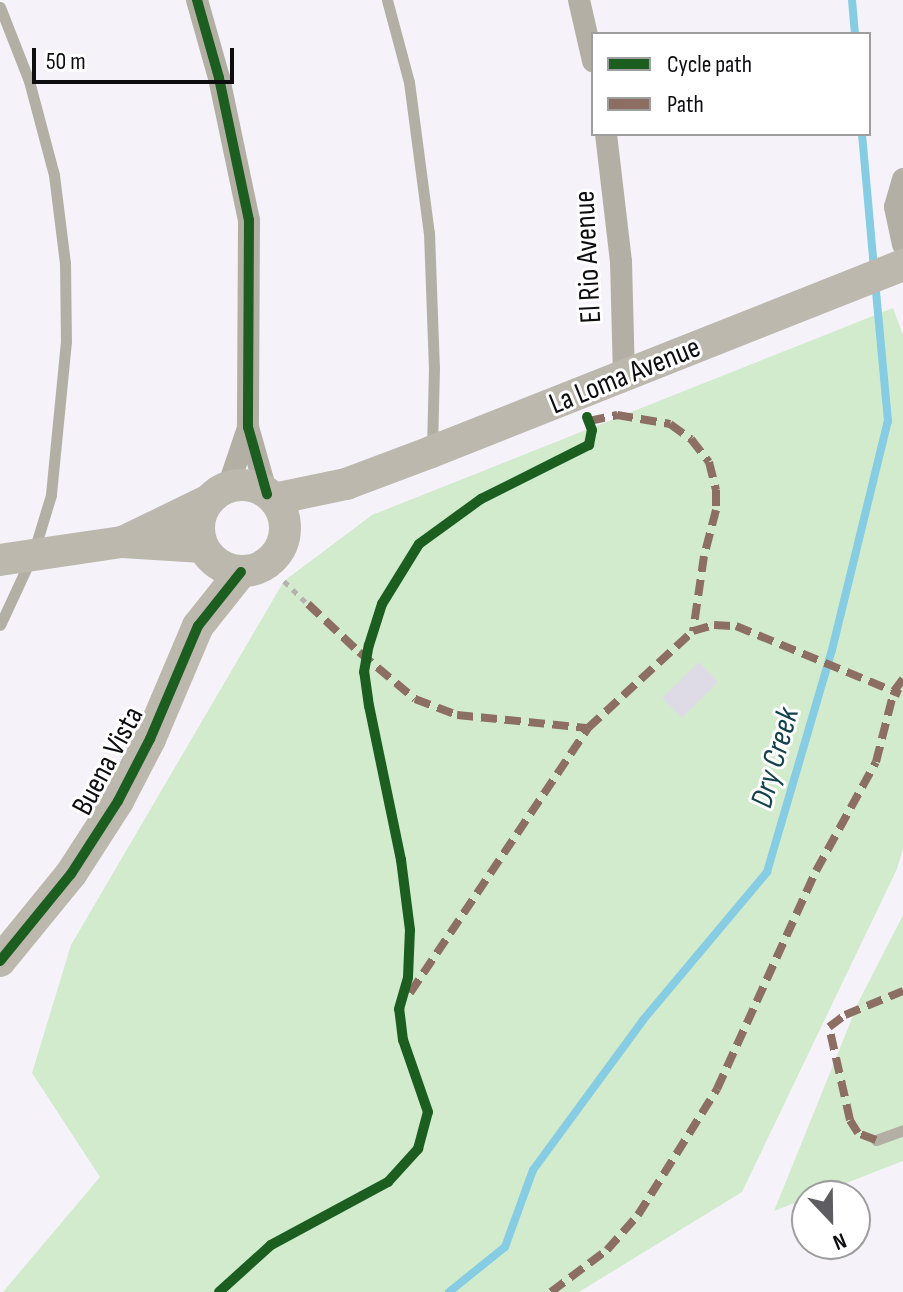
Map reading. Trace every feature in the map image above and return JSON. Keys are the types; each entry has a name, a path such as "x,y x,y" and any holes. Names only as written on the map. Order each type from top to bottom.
{"main road":[{"name":"La Loma Avenue","path":"271,497 346,484 903,265"},
{"name":"La Loma Avenue","path":"284,539 304,516 346,484"},
{"path":"122,542 218,494 246,485 271,497 285,524 284,539 267,564 241,572 227,570 204,550 198,527 218,494"},
{"path":"0,560 122,542 204,550"},
{"name":"Buena Vista","path":"198,626 204,550"},
{"name":"Buena Vista","path":"0,961 71,874 118,801 150,739 198,626 241,572"}],"street":[{"path":"197,0 219,78 249,220 248,427 271,497"},
{"path":"579,0 591,52"},
{"name":"El Rio Avenue","path":"606,136 621,262 624,377"},
{"path":"903,179 895,207 903,244"},
{"path":"218,494 248,427"}],"lane":[{"path":"387,0 409,82 429,233 434,367 431,452"},
{"path":"0,7 29,81 50,162 65,263 66,341 51,495 33,554 0,625"},
{"path":"876,1140 903,1130"}],"path":[{"path":"284,581 308,604"}],"green space":[{"path":"893,308 903,335 903,849 897,869 742,1192 579,1292 3,1292 100,1177 32,1073 71,945 284,581 372,515"},
{"path":"903,915 903,1161 854,1180 791,1180 791,1204 774,1211 859,1001"}],"building":[{"path":"699,662 718,682 682,718 662,698"}],"waterway":[{"name":"Dry Creek","path":"852,0 855,32"},
{"name":"Dry Creek","path":"862,136 874,268"},
{"name":"Dry Creek","path":"449,1292 505,1247 533,1170 643,1020 767,872 832,650 888,421 875,282"}],"marked path":[{"path":"589,421 617,415 670,424 691,439 709,462 716,490 716,510 704,556 693,631"},
{"path":"308,604 415,699 457,715 588,728"},
{"path":"410,993 588,728 693,631 714,625 736,626 900,694"},
{"path":"551,1292 607,1250 638,1215 717,1089 816,871 876,762 894,691 903,679"},
{"path":"876,1140 858,1133 850,1120 829,1027 845,1015 903,991"}],"cycle path":[{"path":"197,0 219,78 249,220 248,427 267,494"},
{"path":"219,1292 271,1245 388,1182 418,1149 428,1112 403,1040 399,1009 408,977 410,930 401,860 364,672 369,645 382,604 419,544 481,499 589,445 592,430 587,417"},
{"path":"0,961 71,874 118,801 150,739 198,626 241,572"}]}
